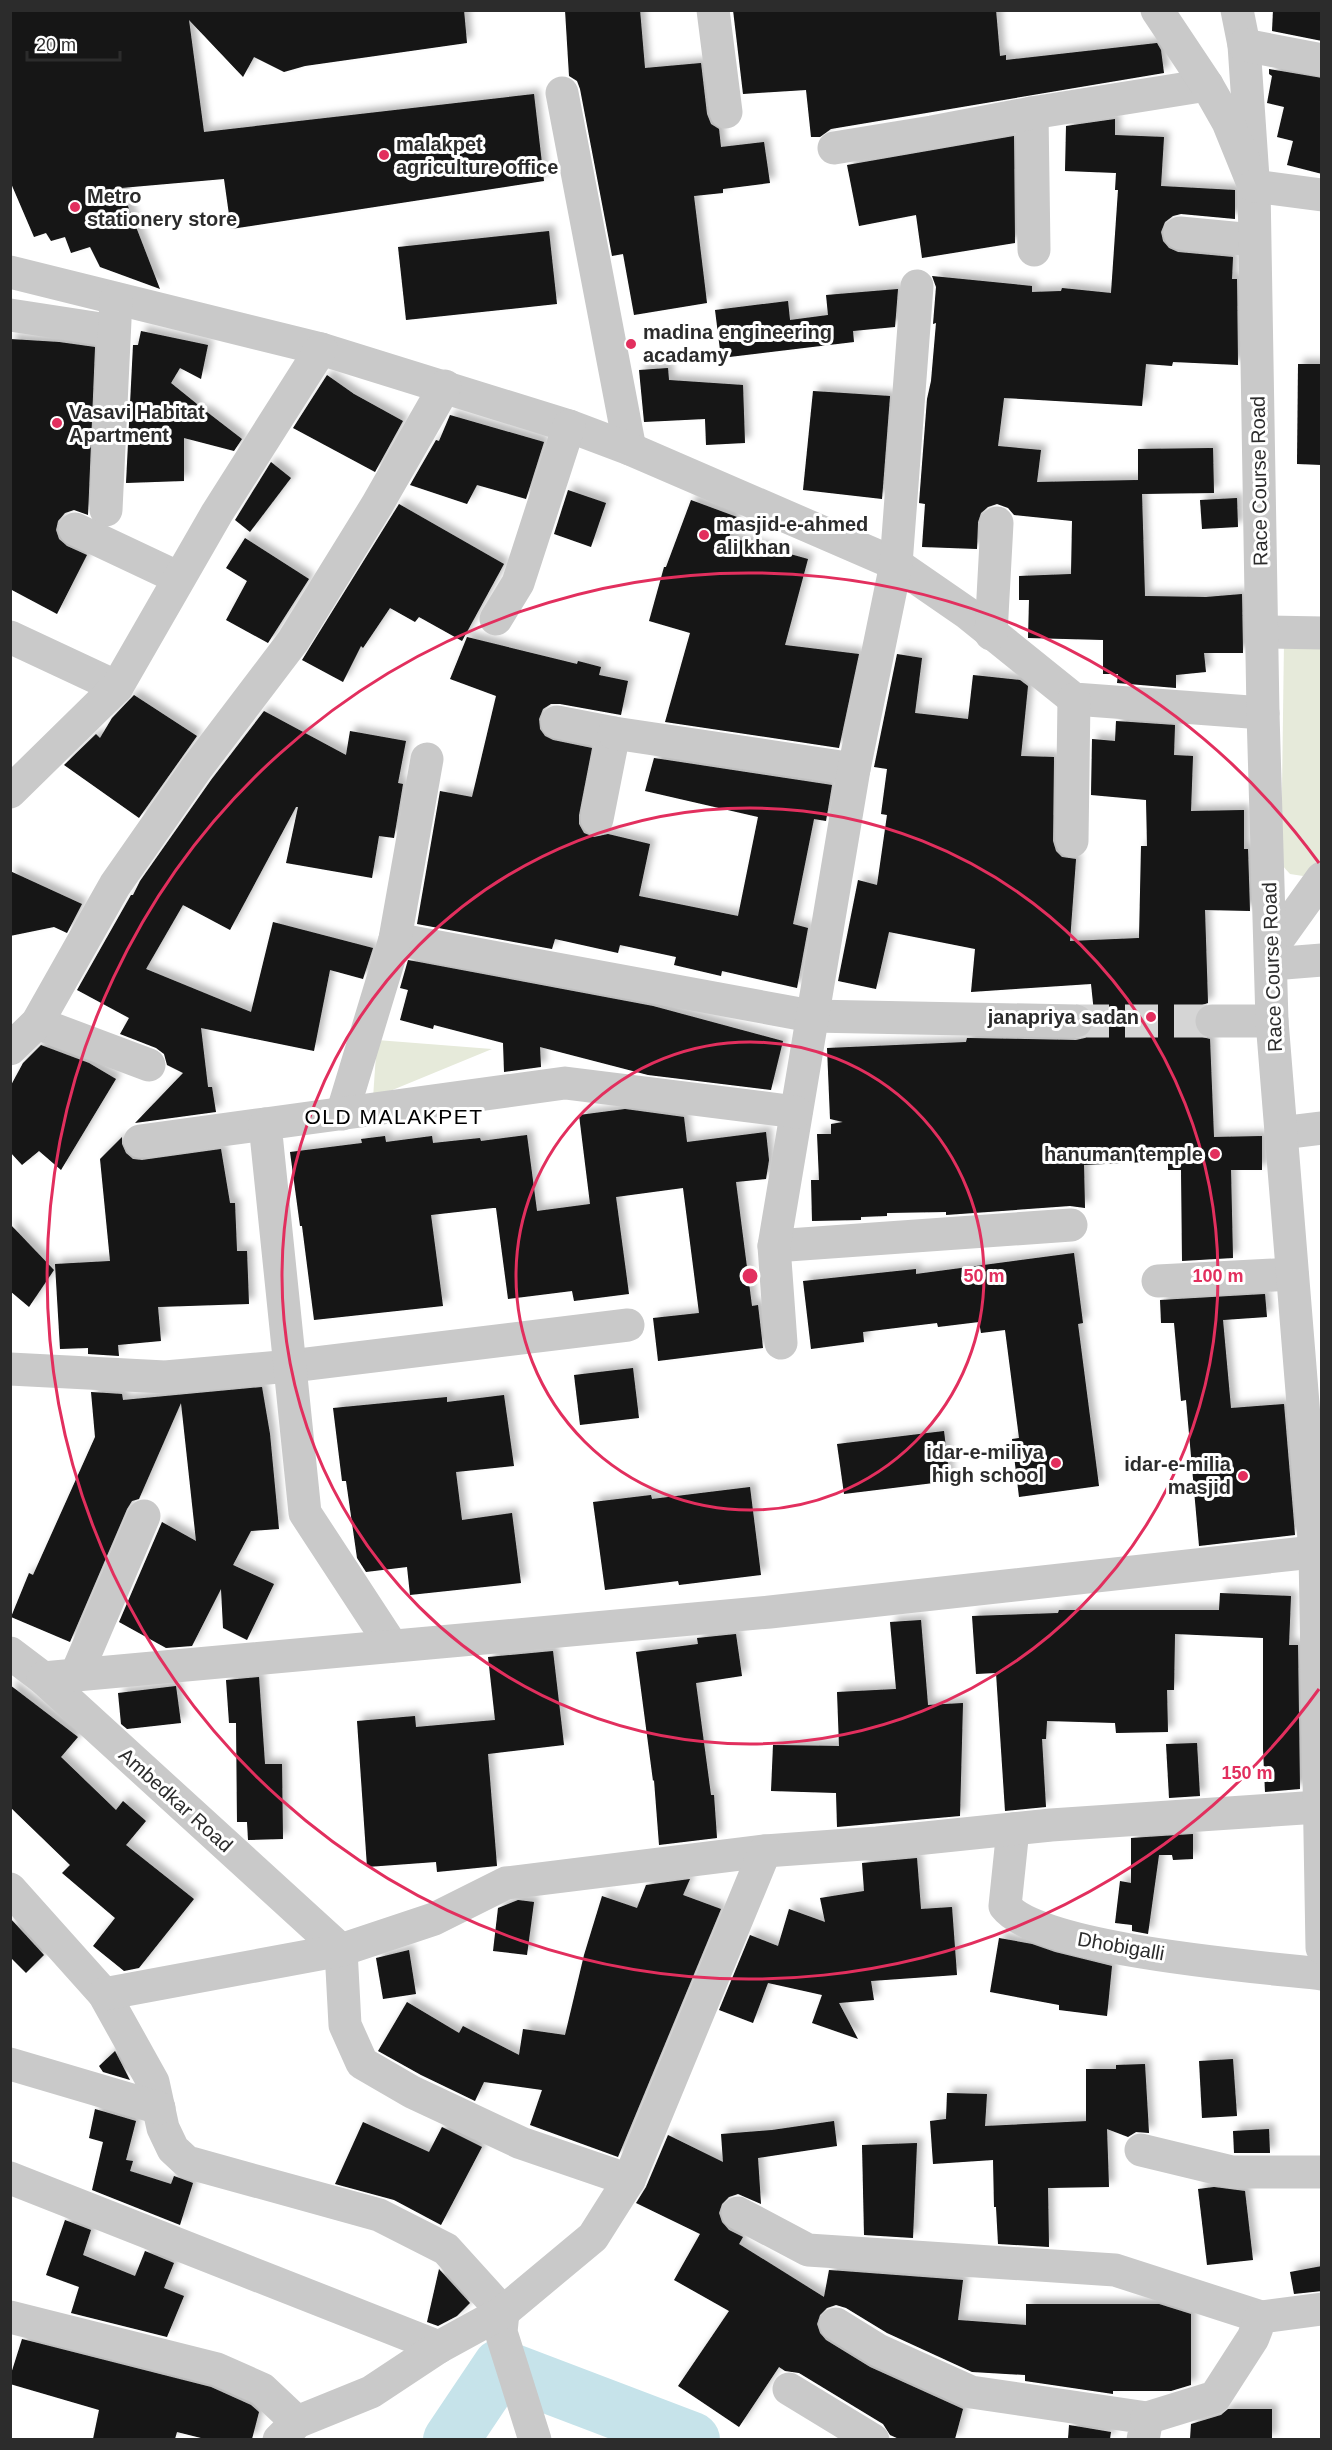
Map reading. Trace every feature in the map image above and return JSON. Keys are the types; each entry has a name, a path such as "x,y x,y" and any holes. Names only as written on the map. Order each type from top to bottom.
{"street":[{"path":"713,10 726,112"},
{"name":"Race Course Road","path":"1157,10 1207,85 1228,122 1254,186 1263,713 1272,1021 1292,1274 1312,1412 1318,1551 1318,1807 1322,1948"},
{"path":"1237,10 1244,45 1254,186 1322,195"},
{"path":"1244,45 1322,60"},
{"path":"834,148 1032,112 1207,85"},
{"path":"562,93 630,450"},
{"path":"1032,112 1034,250"},
{"path":"1180,234 1254,240"},
{"path":"10,272 321,349 569,426 630,450 896,564 967,613 1074,699 1263,713"},
{"path":"781,1343 774,1246 854,769 896,564 917,286"},
{"path":"106,510 116,299"},
{"path":"10,315 114,331"},
{"path":"10,792 117,687 217,513 321,349"},
{"path":"10,1049 37,1023 115,885 196,769 293,641 445,386"},
{"path":"496,619 518,583 569,426"},
{"path":"991,634 997,523"},
{"path":"75,528 179,578"},
{"path":"1263,632 1322,633"},
{"path":"10,637 117,687"},
{"path":"1072,841 1074,699"},
{"path":"557,722 614,733 854,769"},
{"path":"597,819 614,733"},
{"path":"342,1114 395,939 427,759"},
{"path":"1322,878 1271,957 1322,960"},
{"path":"395,939 812,1016 1076,1021"},
{"path":"1212,1021 1272,1021"},
{"path":"37,1023 149,1065"},
{"path":"140,1141 566,1083 796,1112"},
{"path":"265,1125 305,1513 392,1646"},
{"path":"1281,1132 1322,1128"},
{"path":"774,1246 1071,1225"},
{"path":"1158,1281 1292,1274"},
{"path":"10,1369 165,1377 291,1366 628,1325"},
{"path":"76,1675 144,1516"},
{"path":"43,1678 770,1612 1318,1551"},
{"name":"Ambedkar Road","path":"10,1653 43,1678 340,1950"},
{"path":"104,1994 340,1950 434,1919 506,1883 765,1851 877,1844 1013,1829 1318,1807"},
{"name":"Dhobigalli","path":"1013,1829 1005,1906 1012,1915 1053,1933 1123,1950 1322,1974"},
{"path":"10,2317 218,2369 262,2389 288,2431 371,2392 439,2347 502,2322 592,2237 629,2180 765,1851"},
{"path":"10,1889 104,1994 153,2082 163,2128 173,2149 187,2162 379,2215 446,2249 502,2322 535,2439"},
{"path":"340,1950 345,2025 362,2063 412,2092 521,2143 629,2180"},
{"path":"10,2064 159,2108"},
{"path":"1141,2150 1232,2172 1322,2172"},
{"path":"10,2178 439,2347"},
{"path":"738,2213 808,2250 1115,2270 1261,2318 1322,2309"},
{"path":"836,2324 878,2350 971,2392 1145,2429 1215,2397 1253,2338 1261,2318"},
{"path":"789,2389 873,2439"}],"green space":[{"path":"1284,641 1321,641 1321,862 1317,868 1303,876 1290,874 1281,864"},
{"path":"377,1040 492,1049 373,1098"}],"building":[{"path":"10,10 464,10 467,43 305,66 284,72 254,57 243,77 189,20 204,132 534,94 544,181 231,229 224,179 121,188 160,289 100,267 90,247 71,253 65,237 51,241 46,233 34,237 10,181"},
{"path":"565,10 640,10 645,68 701,63 707,114 711,124 719,129 721,147 764,142 770,183 723,189 723,193 694,196 707,303 634,315 623,254 612,256 580,89 577,81 569,76"},
{"path":"733,10 996,10 1000,56 1006,55 1006,60 1157,43 1161,50 1164,73 831,129 820,137 811,137 806,90 743,94"},
{"path":"1273,10 1322,10 1322,41 1272,31"},
{"path":"1269,69 1322,78 1322,174 1287,165 1293,141 1277,137 1284,107 1267,103 1272,76 1269,74"},
{"path":"1115,119 1115,135 1164,137 1161,186 1235,190 1235,219 1181,214 1165,222 1161,232 1163,241 1169,248 1178,252 1233,257 1232,279 1237,279 1238,365 1173,362 1172,366 1146,364 1142,406 1004,398 998,446 1041,450 1037,482 1138,480 1138,449 1213,448 1214,493 1142,494 1145,596 1206,597 1242,594 1243,653 1204,653 1206,672 1176,675 1176,688 1117,683 1118,674 1103,674 1103,640 1028,638 1029,600 1019,600 1019,576 1071,574 1072,521 1014,515 1008,508 997,504 981,513 978,522 977,549 922,547 925,504 919,503 927,399 931,381 936,323 933,324 936,287 932,276 1032,286 1032,292 1061,291 1062,288 1111,293 1118,190 1115,190 1116,173 1065,171 1066,126"},
{"path":"1014,136 1015,243 922,258 916,215 859,226 847,165"},
{"path":"549,231 557,304 406,320 398,247"},
{"path":"898,289 895,327 853,331 854,342 721,358 715,310 788,301 790,320 828,315 826,295"},
{"path":"141,331 208,345 201,379 180,368 171,383 197,404 196,409 207,412 242,439 234,451 184,438 184,481 126,483 133,345 138,345"},
{"name":"Vasavi Habitat Apartment","path":"10,339 95,347 88,515 74,510 65,513 58,521 56,530 59,539 67,546 87,555 57,614 10,589"},
{"path":"1298,364 1322,364 1322,465 1297,464"},
{"path":"668,368 669,380 743,385 745,443 706,445 705,419 644,422 639,370"},
{"path":"327,375 354,394 403,421 375,472 293,428"},
{"path":"813,391 890,396 882,499 803,490"},
{"path":"450,415 544,442 526,499 477,485 467,504 410,485 436,440 439,441"},
{"path":"271,462 291,478 250,532 235,520"},
{"path":"568,490 606,503 591,547 554,534"},
{"path":"1237,498 1238,527 1202,529 1200,500"},
{"path":"691,500 737,517 729,537 808,559 785,645 859,654 839,748 665,722 690,633 649,621 664,567 666,567"},
{"path":"399,504 504,564 462,641 419,617 415,622 390,608 363,648 361,646 343,682 302,660"},
{"path":"245,538 309,579 268,643 226,620 247,581 226,568"},
{"path":"467,637 577,664 578,661 601,667 599,675 628,681 621,715 551,704 543,709 539,719 540,729 545,736 553,740 592,748 579,815 579,824 584,833 594,837 608,834 650,844 639,896 738,916 758,817 645,791 654,758 832,785 826,821 814,819 793,924 808,928 797,988 722,971 721,976 674,965 676,957 620,945 618,953 555,939 552,949 417,924 440,791 472,797 496,696 450,679"},
{"path":"897,654 922,658 915,713 968,719 973,675 1020,680 1028,686 1021,756 1054,757 1053,841 1056,851 1062,857 1076,859 1070,941 1139,938 1141,846 1147,846 1146,800 1091,795 1092,739 1115,741 1116,721 1175,725 1174,755 1193,756 1191,811 1244,810 1244,849 1248,849 1250,911 1205,910 1208,1003 1196,1011 1193,1020 1196,1031 1202,1037 1210,1039 1214,1137 1262,1136 1262,1170 1231,1170 1233,1258 1182,1261 1181,1170 1168,1170 1168,1161 1084,1165 1085,1208 1070,1206 946,1215 946,1212 887,1213 887,1216 861,1217 861,1220 812,1221 811,1180 819,1180 817,1134 831,1134 831,1124 843,1122 830,1119 827,1048 966,1042 967,1038 1076,1040 1085,1038 1093,1031 1095,1022 1091,984 971,992 975,949 889,932 876,989 838,981 858,880 877,885 887,815 881,814 887,769 874,767"},
{"path":"134,695 197,736 139,818 64,765 96,734 100,738 112,718"},
{"path":"264,711 346,755 350,731 406,741 398,783 403,784 394,838 379,836 372,878 286,863 298,807 296,807 230,930 183,905 146,969 251,1012 273,922 373,948 363,979 330,970 314,1051 201,1028 208,1087 212,1087 216,1112 135,1123 183,1073 167,1065 164,1054 156,1048 120,1034 129,1018 77,990 140,881 211,780"},
{"path":"10,871 82,904 67,933 54,927 10,936"},
{"path":"408,960 653,1006 783,1041 771,1090 648,1075 540,1047 541,1067 504,1072 503,1043 434,1025 433,1029 400,1020 408,990 400,988"},
{"path":"41,1045 89,1063 116,1079 61,1170 39,1151 22,1165 10,1152 10,1087 23,1063"},
{"path":"625,1109 684,1117 687,1142 766,1132 769,1160 766,1179 736,1182 752,1306 758,1305 763,1348 658,1361 653,1318 699,1313 683,1188 616,1197 629,1294 574,1301 572,1291 508,1299 496,1208 493,1208 431,1215 443,1306 314,1320 290,1152 362,1143 361,1139 385,1136 386,1142 432,1136 433,1143 480,1138 481,1141 527,1135 537,1211 590,1204 579,1115"},
{"path":"122,1137 126,1153 133,1159 142,1160 221,1149 230,1203 235,1203 237,1251 247,1251 249,1304 158,1307 161,1341 118,1345 119,1356 88,1354 88,1348 60,1349 55,1264 110,1261 100,1159"},
{"path":"10,1224 54,1270 29,1307 10,1291"},
{"path":"1074,1253 1083,1323 1078,1324 1099,1486 1019,1497 1012,1439 1019,1438 1005,1330 981,1333 979,1322 938,1327 937,1323 863,1332 864,1342 811,1349 803,1281 916,1269 916,1274"},
{"name":"idar-e-milia masjid","path":"1265,1294 1267,1317 1223,1320 1231,1408 1284,1404 1295,1535 1199,1546 1186,1400 1181,1401 1174,1323 1161,1323 1160,1300"},
{"path":"633,1368 639,1418 580,1425 574,1375"},
{"path":"262,1387 270,1434 279,1529 251,1531 233,1565 274,1584 247,1640 223,1628 221,1589 192,1646 166,1648 119,1622 162,1522 196,1541 181,1403 139,1499 132,1501 127,1509 70,1642 11,1617 29,1573 33,1575 95,1437 91,1392 122,1394 123,1400"},
{"path":"504,1395 514,1466 456,1472 462,1520 512,1513 521,1583 410,1595 407,1567 366,1572 357,1558 346,1481 342,1481 333,1408 447,1397 447,1402"},
{"path":"944,1431 950,1481 844,1494 837,1444"},
{"path":"750,1487 761,1575 679,1585 678,1581 605,1590 593,1502 651,1495 652,1499"},
{"path":"1220,1593 1291,1596 1289,1645 1298,1645 1300,1789 1265,1792 1263,1638 1175,1634 1174,1690 1167,1690 1168,1732 1116,1733 1115,1723 1047,1721 1046,1739 1042,1739 1046,1807 1005,1811 996,1673 976,1674 972,1616 1058,1613 1059,1610 1219,1610"},
{"path":"921,1620 928,1705 963,1703 960,1816 837,1827 836,1793 771,1791 773,1745 839,1746 837,1692 896,1689 890,1622"},
{"path":"736,1634 742,1676 696,1683 711,1795 714,1795 717,1838 659,1845 654,1780 636,1652 698,1644 697,1638"},
{"path":"553,1651 564,1745 488,1754 497,1866 437,1872 436,1862 367,1867 357,1721 415,1716 416,1727 495,1720 488,1657"},
{"path":"259,1677 265,1764 282,1764 283,1839 248,1840 247,1822 237,1822 236,1723 229,1723 226,1680"},
{"path":"10,1685 78,1737 61,1757 116,1810 123,1801 146,1821 126,1845 194,1899 139,1968 124,1971 93,1946 115,1918 62,1873 70,1865 10,1807"},
{"path":"176,1686 181,1723 127,1729 121,1724 118,1693"},
{"path":"1197,1743 1200,1796 1169,1798 1166,1744"},
{"path":"1193,1834 1193,1859 1173,1860 1172,1855 1159,1855 1148,1934 1132,1931 1132,1925 1115,1923 1120,1881 1131,1883 1131,1838"},
{"path":"917,1858 921,1909 952,1907 957,1975 871,1981 874,2000 839,2003 858,2039 812,2023 822,1995 768,1983 753,2023 719,2010 750,1935 778,1946 789,1909 825,1922 820,1898 864,1891 862,1863"},
{"path":"690,1879 683,1895 721,1909 618,2157 530,2125 542,2090 484,2082 475,2101 378,2051 407,2002 459,2033 463,2026 519,2055 523,2029 565,2035 584,1955 602,1896 637,1908 646,1885"},
{"path":"518,1900 534,1902 527,1955 493,1951 498,1908"},
{"path":"10,1918 44,1955 26,1973 10,1957"},
{"path":"999,1938 1032,1944 1112,1966 1107,2016 1059,2010 1059,2005 990,1992"},
{"path":"409,1950 416,1994 383,1999 376,1958"},
{"path":"115,2051 130,2080 103,2072 99,2066"},
{"path":"1233,2059 1237,2116 1202,2118 1199,2061"},
{"path":"1145,2064 1149,2133 1136,2132 1128,2137 1107,2129 1109,2187 1048,2188 1049,2247 998,2244 993,2160 933,2164 930,2121 946,2119 947,2093 987,2094 985,2126 1088,2121 1086,2121 1086,2069 1116,2069 1116,2065"},
{"path":"95,2109 136,2121 126,2160 133,2161 130,2171 171,2184 174,2176 193,2183 180,2225 92,2190 103,2142 89,2138"},
{"path":"834,2121 837,2146 758,2158 761,2204 738,2194 729,2197 722,2204 719,2213 722,2222 729,2230 743,2237 739,2244 824,2297 829,2270 963,2280 958,2320 1026,2325 1026,2304 1159,2304 1191,2314 1191,2385 1171,2391 1113,2391 1113,2394 1025,2381 1025,2375 972,2372 887,2333 846,2308 836,2305 827,2308 820,2315 817,2324 826,2340 870,2367 963,2409 955,2439 899,2439 890,2435 883,2424 799,2373 785,2371 779,2367 739,2427 678,2386 729,2311 674,2280 700,2234 636,2203 646,2187 668,2135 723,2162 721,2134 772,2130"},
{"path":"363,2122 429,2152 442,2127 482,2147 441,2225 394,2200 335,2184"},
{"path":"1269,2129 1270,2153 1234,2153 1233,2131"},
{"path":"917,2143 913,2238 864,2235 862,2145"},
{"path":"1214,2187 1245,2191 1253,2260 1207,2265 1198,2189"},
{"path":"65,2220 91,2230 83,2255 135,2276 145,2251 174,2263 164,2288 184,2296 167,2337 71,2313 79,2287 46,2275"},
{"path":"1322,2266 1322,2291 1294,2294 1290,2272"},
{"path":"439,2269 470,2303 457,2316 438,2326 427,2322"},
{"path":"22,2339 211,2387 251,2405 259,2412 252,2439 205,2439 177,2432 175,2439 93,2439 99,2410 10,2384 10,2377"},
{"path":"1228,2409 1272,2409 1272,2439 1190,2439 1191,2424 1221,2415"},
{"path":"1069,2425 1111,2432 1110,2439 1068,2439"}],"waterway":[{"path":"451,2440 500,2367 692,2440"}],"tunnel":[{"path":"1076,1021 1212,1021"}],"place":[{"name":"malakpet agriculture office","path":"384,155"},
{"name":"Metro stationery store","path":"75,207"},
{"name":"madina engineering acadamy","path":"631,344"},
{"name":"Vasavi Habitat Apartment","path":"57,423"},
{"name":"masjid-e-ahmed ali khan","path":"704,535"},
{"name":"janapriya sadan","path":"1151,1017"},
{"name":"hanuman temple","path":"1215,1154"},
{"name":"idar-e-miliya high school","path":"1056,1463"},
{"name":"idar-e-milia masjid","path":"1243,1476"}],"district":[{"name":"OLD MALAKPET","path":"394,1117"}]}
